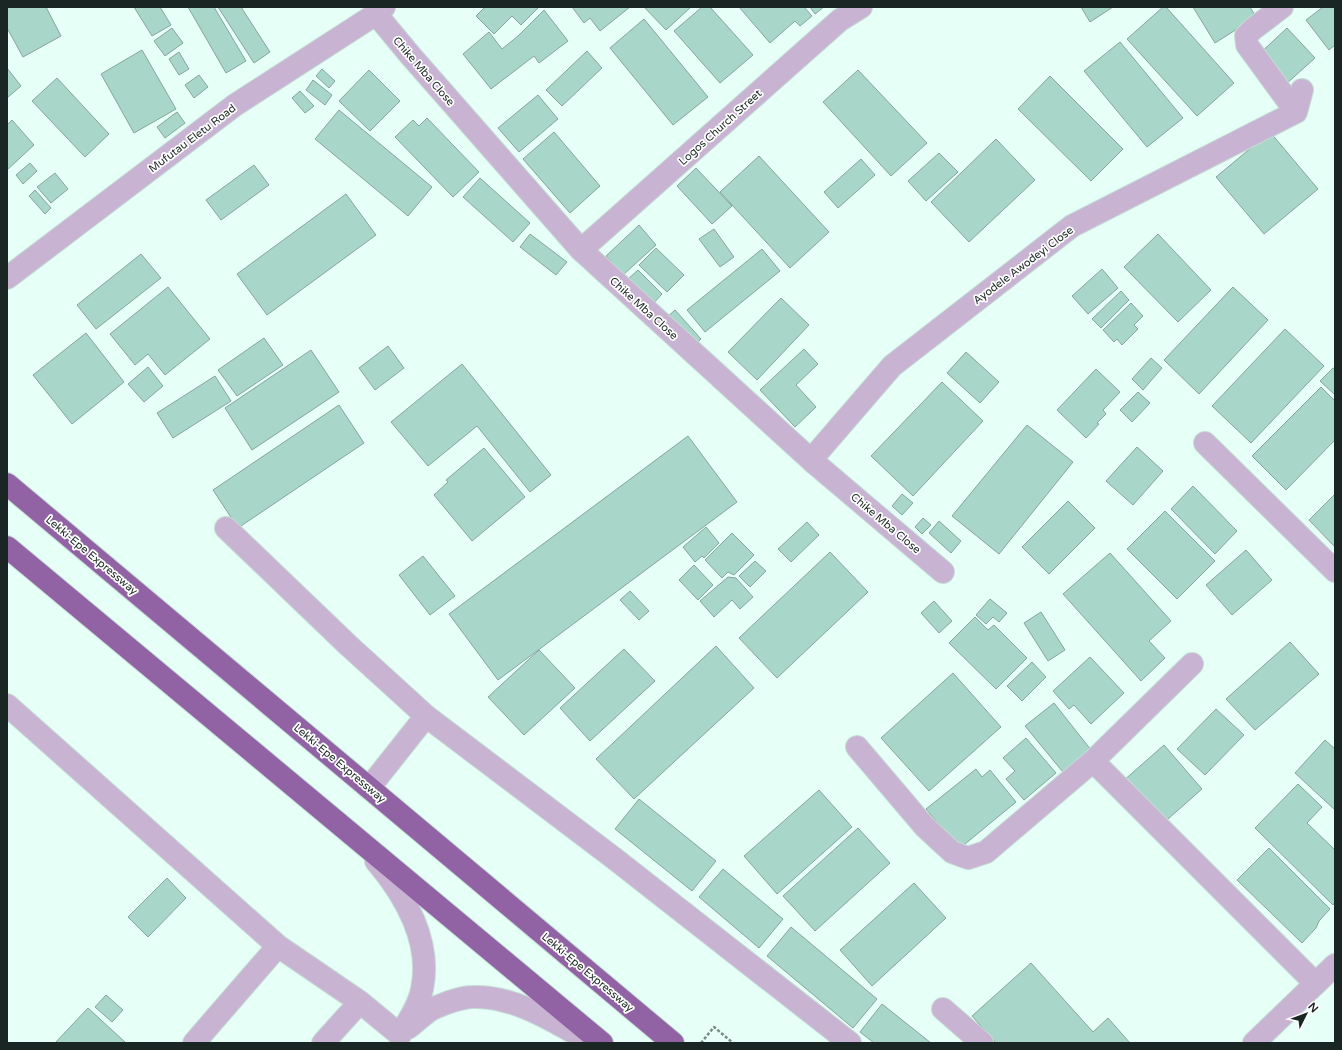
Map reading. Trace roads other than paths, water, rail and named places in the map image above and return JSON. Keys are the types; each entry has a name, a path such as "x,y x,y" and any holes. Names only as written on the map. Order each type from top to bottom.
{"highway":[{"name":"Lekki-Epe Expressway","path":"7,484 673,1043"},
{"path":"7,547 602,1043"}],"street":[{"name":"Logos Church Street","path":"581,250 840,20 861,7"},
{"path":"1282,7 1246,36 1247,45 1296,112"},
{"name":"Chike Mba Close","path":"380,10 410,55 581,250 811,460 943,572"},
{"name":"Mufutau Eletu Road","path":"7,278 235,105 380,10"},
{"path":"1296,112 1302,90"},
{"name":"Ayodele Awodeyi Close","path":"811,460 892,366 1072,226 1296,112"},
{"path":"1205,443 1335,571"},
{"path":"226,528 348,645 426,716 615,859 850,1043"},
{"path":"857,747 925,827 952,852 968,858 986,852 1093,761 1192,664"},
{"path":"7,705 278,946 360,1002 396,1039"},
{"path":"369,788 426,716"},
{"path":"1093,761 1315,983"},
{"path":"354,836 390,877 410,911 422,942 424,966 422,989 415,1009 396,1039"},
{"path":"194,1043 278,946"},
{"path":"1254,1043 1335,965"},
{"path":"396,1039 431,1010 449,1003 473,997 496,999 520,1006 550,1020 592,1043"},
{"path":"323,1043 360,1002"},
{"path":"943,1009 982,1043"}]}
